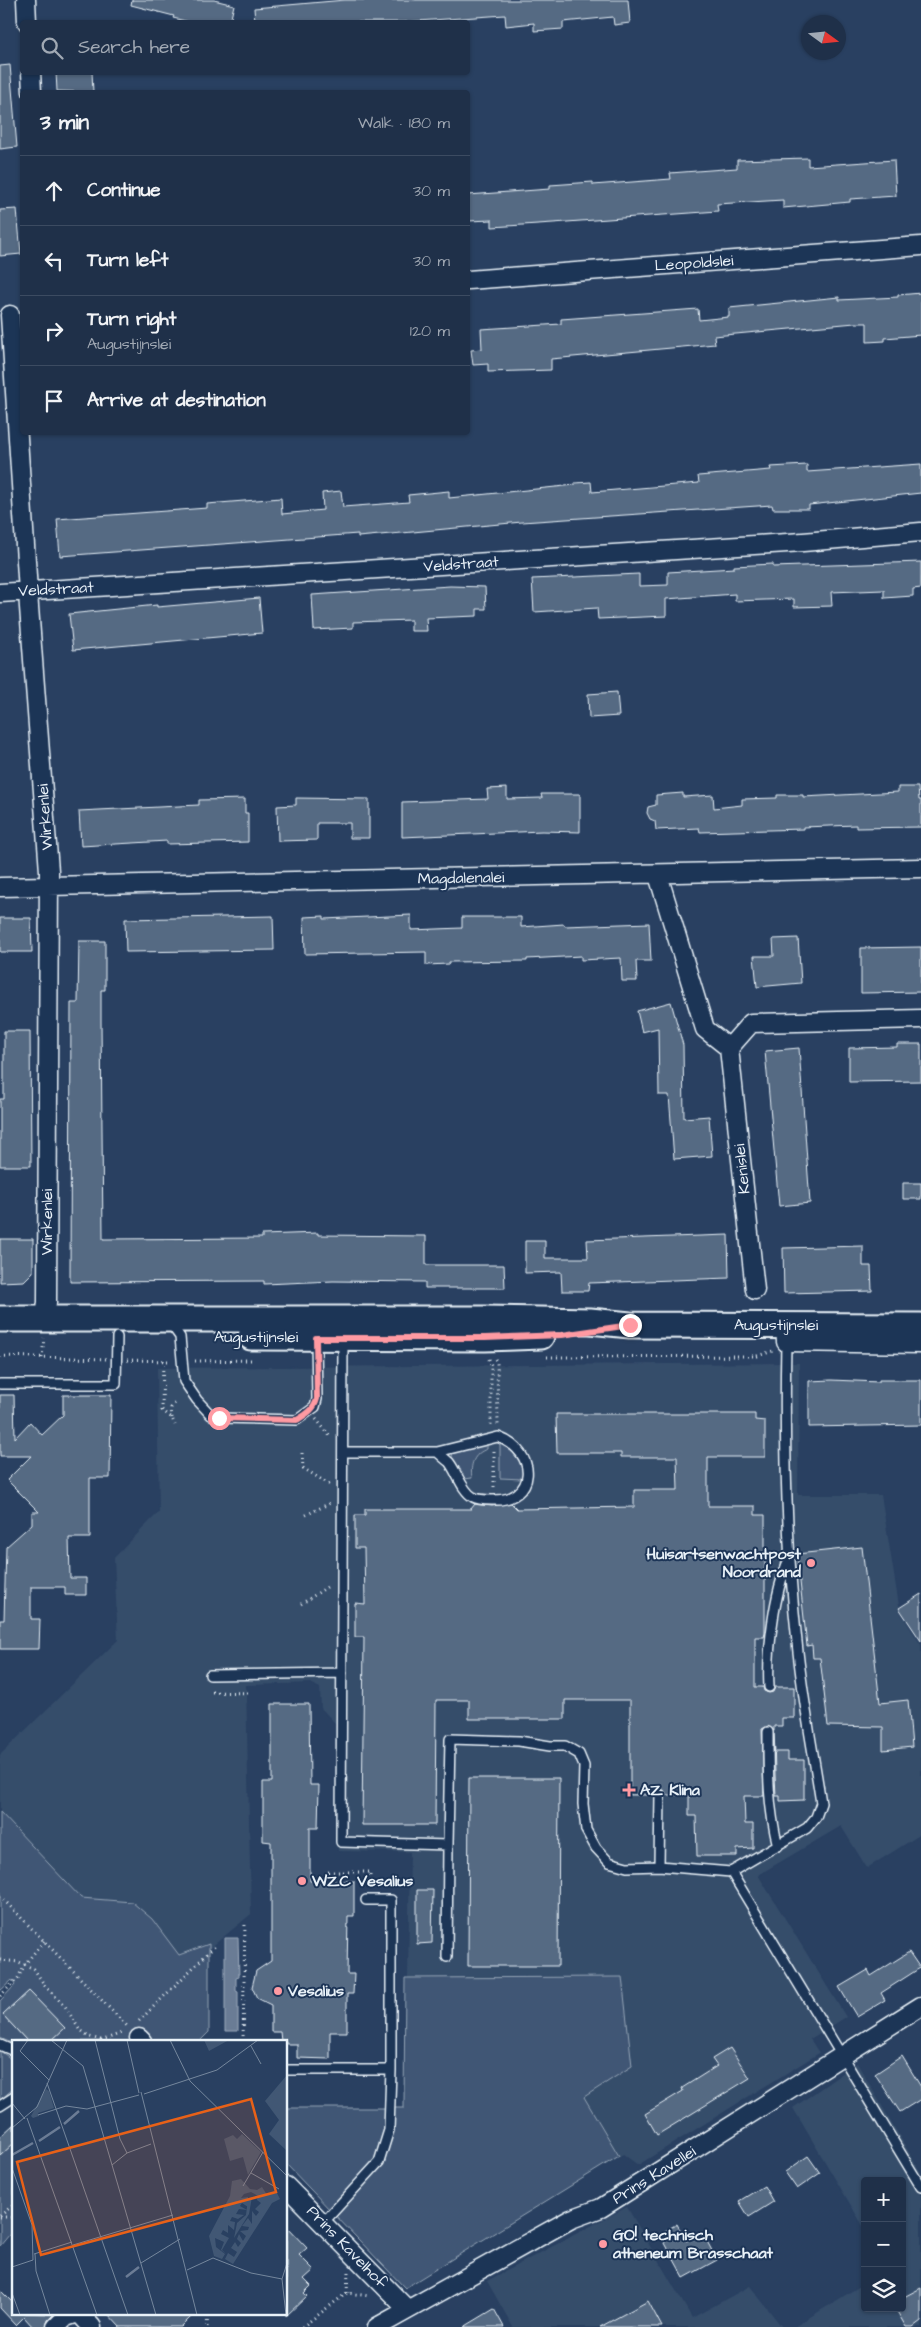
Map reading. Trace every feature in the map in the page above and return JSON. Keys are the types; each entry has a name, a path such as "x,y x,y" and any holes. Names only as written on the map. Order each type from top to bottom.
{"street":[{"path":"26,0 28,20"},
{"path":"31,75 32,90"},
{"name":"Leopoldslei","path":"470,280 921,246"},
{"name":"Wirkenlei","path":"11,315 49,886 45,1320"},
{"name":"Veldstraat","path":"0,593 803,542 921,532"},
{"name":"Magdalenalei","path":"0,887 658,875 921,868"},
{"path":"658,875 705,1028 729,1048 750,1022 921,1019"},
{"name":"Kenislei","path":"729,1048 756,1290"},
{"name":"Augustijnslei","path":"0,1320 45,1320 316,1338 347,1333 484,1332 590,1321 921,1344"},
{"name":"Augustijnslei","path":"786,1334 921,1326"},
{"name":"Augustijnslei","path":"0,1336 117,1336 174,1329 484,1332"},
{"name":"Prins Kavellei","path":"378,2327 407,2309 571,2219 601,2208 921,2006"},
{"name":"Prins Kavelhof","path":"288,2188 407,2309"},
{"path":"56,2327 66,2317 75,2314"},
{"path":"79,2314 92,2327"}],"lane":[{"path":"174,1329 184,1381 196,1400 211,1416 219,1418 297,1420 315,1407 317,1399 316,1338"},
{"path":"347,1333 343,1452 340,1842 448,1845"},
{"path":"447,1957 450,1739 519,1741 550,1746 565,1746 579,1754 584,1766 583,1804 586,1830 596,1848 609,1862 627,1867 659,1866 731,1872 807,1828 816,1817 821,1803 797,1643 790,1557 784,1444 786,1334"},
{"path":"0,1384 116,1384 117,1336"},
{"path":"343,1452 437,1452 462,1448 495,1438 510,1442 520,1450 527,1463 527,1480 519,1492 506,1500 474,1498 469,1494 450,1463 437,1452"},
{"path":"769,1687 768,1666 779,1590 782,1574 790,1557"},
{"path":"210,1675 342,1673"},
{"path":"768,1732 768,1793 778,1846"},
{"path":"659,1866 660,1796"},
{"path":"731,1872 921,2187"},
{"path":"323,2223 379,2162 389,2130 391,1900 368,1900"},
{"path":"0,2045 12,2050"},
{"path":"288,2070 391,2070"},
{"path":"0,2106 12,2098"}],"path":[{"path":"484,1332 486,1354 491,1362 495,1438"},
{"path":"484,1332 492,1354 498,1362 494,1500"},
{"path":"0,1356 42,1358"},
{"path":"162,1360 162,1410 172,1418"},
{"path":"175,1403 171,1408 175,1425"},
{"path":"310,1411 343,1452"},
{"path":"302,1453 303,1468 343,1495 306,1516"},
{"path":"301,1604 343,1576"},
{"path":"212,1692 250,1693"},
{"path":"328,1872 370,1872 368,1900"},
{"path":"0,1896 137,2033"},
{"path":"243,2040 245,1923"},
{"path":"0,1996 18,1978 24,1964 44,1942"},
{"path":"0,1960 24,1964 34,1969 45,1986 65,2006 80,2030 90,2037 102,2040 137,2033 215,1946"},
{"path":"0,2216 12,2206"},
{"path":"302,2327 348,2294 371,2296 386,2288"},
{"path":"207,2327 208,2314"}],"shaded area":[{"name":"AZ Klina","path":"799,1363 798,1495 881,1495 900,1612 921,1645 921,1834 867,1868 841,1826 758,1875 846,2017 810,2039 819,2053 638,2165 623,2154 405,2288 404,2232 410,1852 338,1851 335,1723 321,1708 320,1688 311,1683 246,1685 251,1914 162,1988 0,1826 0,1755 118,1640 114,1558 159,1512 157,1368"},
{"path":"500,1442 518,1456 522,1467 522,1479 500,1478"},
{"path":"487,1443 487,1449 478,1454 473,1460 472,1478 464,1479 453,1463 453,1453"},
{"path":"0,1812 81,1898 132,1902 152,1919 179,1955 209,1944 209,2032 201,2040 151,2040 148,2037 145,2040 52,2040 64,2028 29,1991 3,2015 26,2040 12,2040 12,2043 0,2038 0,2001 15,1985 12,1980 0,1991"},
{"path":"225,1938 238,1938 239,1977 236,1978 236,1991 238,1992 238,2031 225,2031"},
{"path":"622,1977 632,2066 584,2097 619,2156 405,2288 288,2166 288,2108 404,2108 405,1978"},
{"path":"0,2051 12,2060 12,2090 0,2100"},
{"path":"857,2063 921,2173 921,2327 794,2327 861,2285 861,2312 906,2312 906,2177 861,2177 861,2222 793,2108"},
{"path":"12,2143 12,2231 0,2246 0,2144"},
{"name":"GO! technisch atheneum Brasschaat","path":"627,2207 692,2318 750,2286 782,2327 513,2327 487,2281"}],"building":[{"path":"132,0 214,0 234,5 230,20 182,20 173,18 174,16 131,5"},
{"path":"345,0 628,0 630,23 614,25 613,17 563,22 563,29 534,31 534,23 506,26 505,15 432,20 255,20 254,8"},
{"path":"10,65 17,147 0,149 0,66"},
{"path":"56,75 92,75 93,90 57,90"},
{"path":"808,158 808,166 894,160 896,196 850,199 850,202 783,208 783,200 717,204 718,211 492,227 492,220 470,221 470,195 550,189 550,185 593,182 593,185 671,179 670,173 737,168 737,160"},
{"path":"17,209 20,254 0,256 0,210"},
{"path":"921,293 921,335 885,338 885,341 867,342 867,323 855,323 714,336 715,344 551,359 551,370 488,372 488,364 473,365 471,350 482,349 481,329 561,324 561,319 698,309 699,320 729,317 729,308 839,297 839,300 898,297 898,295"},
{"path":"921,464 921,493 809,505 809,509 773,509 772,505 522,522 358,537 358,534 60,556 57,519 207,508 207,504 281,498 282,514 323,510 322,493 341,491 343,507 409,502 408,495 449,491 449,498 591,482 592,492 699,483 698,476 771,470 770,467 807,465 807,472"},
{"path":"921,562 921,588 913,589 913,596 884,598 884,590 831,592 832,606 794,607 794,599 735,601 735,594 666,599 666,616 598,619 597,608 534,612 532,579 639,574 639,586 668,585 668,572 734,568 734,566 773,564 773,567"},
{"path":"450,586 485,587 486,609 477,609 477,616 426,618 427,631 411,631 411,620 353,622 353,628 314,630 312,595"},
{"path":"259,598 262,633 73,650 69,614 157,605 157,607"},
{"path":"617,692 619,716 589,718 588,694"},
{"path":"898,787 918,787 919,800 921,800 921,827 856,828 856,825 803,827 803,829 700,832 699,828 656,830 655,821 650,819 647,813 648,807 656,805 656,795 683,793 683,797 713,795 714,808 742,805 742,799 777,798 777,795 803,795 803,797 898,792"},
{"path":"507,788 507,799 542,798 541,794 580,794 580,832 542,831 402,837 402,802 488,799 487,789"},
{"path":"296,798 369,799 369,838 350,838 350,823 317,823 317,840 278,841 277,806 296,805"},
{"path":"245,799 245,813 248,813 248,842 167,844 167,841 81,846 79,811 199,805 199,800"},
{"path":"411,915 411,930 462,928 462,917 521,917 521,927 564,924 565,926 649,923 651,961 636,961 637,981 622,981 621,958 581,960 581,956 527,959 527,961 449,962 449,964 426,965 426,952 305,954 304,917 324,916 324,919"},
{"path":"273,916 274,950 126,952 125,919"},
{"path":"0,918 31,918 32,952 0,952"},
{"path":"798,938 801,983 757,987 754,956 774,956 773,939"},
{"path":"79,941 105,941 105,990 101,990 103,1239 262,1238 262,1235 318,1233 318,1235 426,1236 426,1265 504,1265 505,1288 425,1288 425,1282 333,1281 264,1284 264,1281 70,1282 71,1003 78,1003"},
{"path":"921,947 921,992 861,993 861,948"},
{"path":"671,1002 683,1045 684,1118 709,1116 712,1156 674,1159 669,1095 659,1095 658,1028 642,1032 637,1011"},
{"path":"4,1031 30,1031 31,1166 0,1166 0,1099 4,1099"},
{"path":"897,1044 921,1044 921,1081 849,1082 849,1048 897,1047"},
{"path":"799,1048 810,1203 779,1206 765,1051"},
{"path":"903,1183 921,1183 921,1199 903,1199"},
{"path":"728,1235 729,1278 589,1283 588,1291 562,1291 561,1272 525,1273 525,1241 545,1241 545,1258 588,1258 587,1240"},
{"path":"0,1239 33,1239 33,1272 24,1281 0,1282"},
{"path":"863,1246 863,1266 871,1266 872,1291 784,1293 783,1248"},
{"path":"879,1380 921,1380 921,1425 809,1427 809,1381 879,1382"},
{"path":"0,1395 14,1395 15,1438 30,1422 42,1435 63,1415 63,1395 111,1395 110,1478 90,1478 90,1538 69,1538 70,1578 86,1578 86,1595 65,1595 65,1587 31,1587 31,1619 40,1619 39,1649 0,1649 0,1620 4,1620 6,1547 32,1524 32,1512 39,1512 7,1480 31,1456 0,1456"},
{"path":"556,1414 755,1414 755,1420 765,1421 765,1457 708,1457 708,1506 755,1506 755,1515 765,1515 765,1633 764,1637 755,1637 755,1687 763,1687 764,1691 769,1693 773,1692 775,1687 794,1687 794,1718 782,1718 782,1726 774,1726 774,1731 768,1726 762,1729 764,1796 744,1796 745,1824 753,1824 753,1848 737,1849 737,1856 697,1856 696,1816 689,1816 689,1795 666,1795 664,1790 660,1789 655,1791 654,1795 630,1795 630,1700 565,1700 565,1719 469,1719 469,1700 436,1700 435,1825 362,1825 364,1637 355,1637 355,1603 365,1604 364,1548 355,1548 355,1515 365,1515 365,1509 471,1509 475,1504 492,1506 511,1503 517,1509 634,1507 634,1490 678,1490 677,1457 621,1457 621,1453 557,1453"},
{"path":"862,1547 880,1703 908,1700 912,1747 883,1750 883,1727 828,1726 820,1658 813,1658 812,1645 807,1646 797,1554"},
{"path":"921,1594 921,1641 899,1608"},
{"name":"WZC Vesalius","path":"272,1704 309,1704 310,1785 319,1785 318,1828 310,1828 310,1881 354,1881 354,1916 348,1916 347,1974 354,1974 353,1994 347,1994 347,2032 330,2032 330,2059 297,2058 297,2044 288,2044 288,2040 281,2040 280,2032 271,2032 271,2005 257,1998 252,1987 256,1971 271,1961 271,1842 263,1841 263,1782 272,1782"},
{"path":"774,1734 775,1752 788,1752 788,1760 804,1760 804,1800 780,1801 780,1796 776,1796"},
{"path":"469,1778 559,1778 558,1966 468,1966"},
{"path":"417,1890 433,1890 432,1943 417,1944"},
{"path":"909,1952 920,1968 881,1993 885,2000 857,2017 839,1987 868,1970 871,1976"},
{"path":"29,1991 65,2028 52,2040 26,2040 3,2015"},
{"path":"730,2048 750,2078 657,2135 645,2114 683,2091 682,2088 717,2066 712,2059"},
{"path":"902,2056 921,2087 921,2099 900,2112 875,2074"},
{"path":"12,2126 12,2145 0,2156 0,2137"},
{"path":"808,2156 820,2173 797,2189 785,2172"},
{"path":"764,2186 773,2202 749,2217 739,2201"},
{"path":"677,2224 686,2241 702,2232 717,2260 684,2278 660,2234"},
{"path":"288,2228 307,2248 299,2255 314,2270 304,2279 311,2286 304,2293 307,2296 286,2316 288,2314"},
{"path":"921,2288 921,2321 913,2327 906,2327 897,2312 906,2312 906,2296"},
{"path":"0,2290 12,2302 12,2314 54,2314 48,2320 46,2327 33,2327 24,2317 16,2325 0,2308"},
{"path":"648,2301 662,2327 600,2327"},
{"path":"494,2309 504,2327 464,2327"},
{"path":"108,2314 194,2314 181,2327 120,2327"}],"place":[{"name":"Huisartsenwachtpost Noordrand","path":"811,1563"},
{"name":"AZ Klina","path":"629,1790"},
{"name":"WZC Vesalius","path":"302,1881"},
{"name":"Vesalius","path":"278,1991"},
{"name":"GO! technisch atheneum Brasschaat","path":"603,2244"}],"route":[{"path":"219,1418 275,1421 297,1420 315,1407 317,1399 316,1338 485,1338 562,1335 630,1325"}]}
